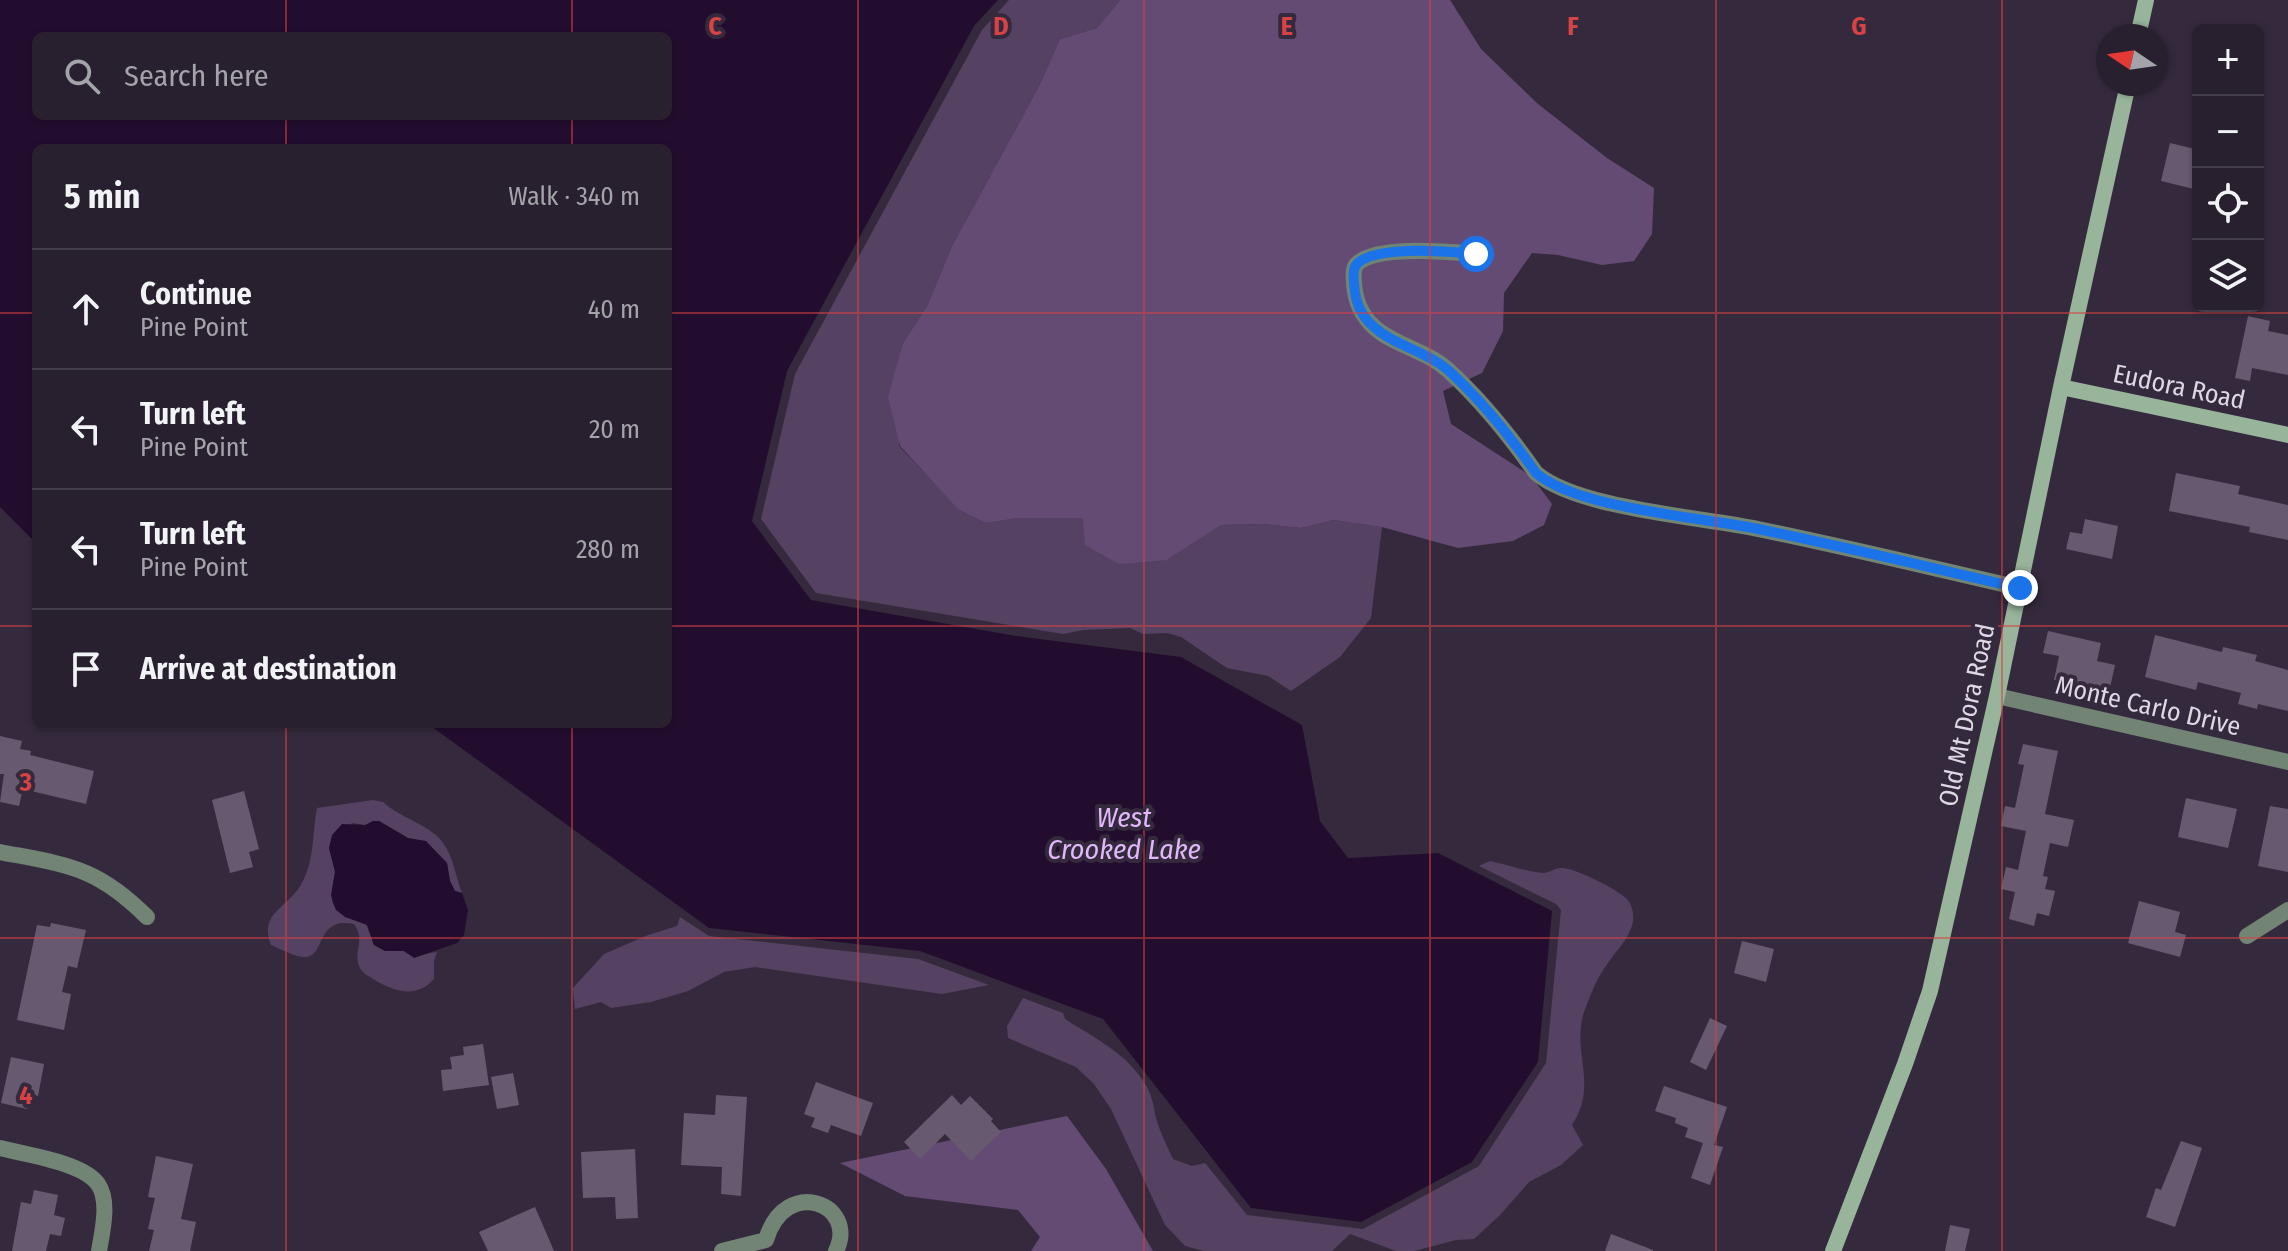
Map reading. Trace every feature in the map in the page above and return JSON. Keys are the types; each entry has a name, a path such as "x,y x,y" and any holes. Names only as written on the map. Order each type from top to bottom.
{"street":[{"path":"2141,24 2146,0"},
{"name":"Old Mt Dora Road","path":"1833,1251 1930,991 1997,696 2125,96"},
{"path":"1476,254 1434,250 1377,255 1365,259 1353,271 1358,306 1374,327 1386,336 1435,360 1449,371 1484,407 1545,481 1603,501 1756,528 2020,588"},
{"name":"Eudora Road","path":"2061,387 2288,435"},
{"name":"Monte Carlo Drive","path":"1997,696 2288,762"},
{"path":"0,852 70,866 96,876 113,886 147,917"},
{"path":"2247,936 2288,910"},
{"path":"0,1148 66,1164 100,1185 105,1218 99,1251"},
{"path":"722,1251 770,1245 773,1221 788,1206 805,1202 821,1203 833,1213 840,1233 836,1251"}],"shaded area":[{"path":"1009,0 1120,0 1097,28 1060,39 1038,88 952,246 927,306 903,343 899,446 959,509 986,523 1018,518 1084,518 1167,560 1220,525 1263,524 1301,528 1333,520 1382,527 1371,618 1340,657 1291,691 1268,676 1227,668 1181,637 1167,633 1143,634 1130,628 1063,634 816,593 761,519 795,374 982,30"},
{"path":"1120,0 1450,0 1481,49 1538,104 1607,158 1654,188 1652,234 1634,261 1602,265 1558,255 1532,253 1504,293 1503,331 1482,373 1443,391 1451,424 1531,476 1552,504 1544,525 1513,541 1458,548 1382,527 1333,520 1301,528 1263,524 1221,525 1167,560 1119,564 1085,545 1083,518 1018,518 986,523 958,509 900,446 888,397 903,343 927,306 952,246 1038,88 1060,39 1097,28"},
{"path":"373,800 383,802 437,836 450,856 462,893 455,891 450,881 447,863 426,842 408,838 379,821 365,825 352,823 329,848 335,872 333,883 367,926 374,945 385,951 404,951 412,955 437,952 434,979 414,991 392,988 363,972 358,960 359,935 354,924 334,925 323,936 313,954 307,957 293,955 271,945 268,934 272,917 296,891 306,874 317,808"},
{"path":"1490,861 1536,872 1545,873 1561,868 1585,875 1627,899 1633,918 1629,933 1600,974 1584,1012 1580,1041 1583,1096 1572,1125 1583,1145 1561,1165 1529,1182 1474,1239 1456,1240 1414,1251 1396,1251 1350,1234 1332,1251 1204,1251 1185,1246 1165,1225 1111,1109 1094,1084 1076,1067 1008,1038 1007,1026 1023,998 1063,1013 1065,1019 1124,1059 1143,1080 1173,1159 1192,1166 1205,1163 1247,1215 1363,1229 1479,1166 1546,1063 1561,910 1556,904 1479,866"},
{"path":"680,917 709,936 918,959 989,985 942,994 755,967 724,972 688,991 651,1002 611,1008 601,1002 575,1009 573,988 604,954 677,926"},
{"path":"1067,1116 1106,1169 1153,1251 1031,1251 1040,1237 1018,1210 905,1196 840,1163"}],"water":[{"name":"West Crooked Lake","path":"0,0 998,0 974,26 787,371 752,521 811,600 1016,636 1181,657 1302,725 1320,821 1348,858 1438,853 1552,911 1538,1062 1472,1162 1361,1222 1251,1208 1103,1019 920,951 709,928 434,728 672,728 672,144 32,144 32,539 0,507"},
{"path":"379,821 408,838 426,841 447,863 450,881 455,891 462,893 468,910 464,935 457,943 414,958 404,951 385,951 374,945 367,925 336,910 331,895 335,872 329,848 332,835 342,824 365,825"}],"building":[{"path":"2170,143 2192,148 2192,189 2161,181"},
{"path":"2248,316 2270,321 2268,331 2288,335 2288,375 2252,368 2250,381 2235,378"},
{"path":"2176,473 2240,486 2238,494 2288,505 2288,540 2249,532 2250,527 2169,511"},
{"path":"2085,519 2118,526 2112,559 2066,549 2070,532 2082,534"},
{"path":"2048,631 2101,643 2097,661 2115,665 2109,692 2054,680 2059,656 2043,653"},
{"path":"2155,635 2222,652 2223,647 2257,655 2255,661 2288,670 2288,711 2258,704 2257,709 2238,704 2241,693 2198,682 2196,690 2145,677"},
{"path":"0,736 22,741 20,749 31,751 30,755 94,771 86,804 23,789 19,806 0,802 4,774 0,774"},
{"path":"2023,744 2058,751 2045,814 2074,820 2068,847 2050,843 2043,876 2048,877 2045,889 2055,891 2049,916 2037,913 2034,926 2009,919 2015,892 2001,889 2006,867 2018,870 2026,831 2001,826 2005,806 2015,808 2024,765 2018,764"},
{"path":"244,791 259,849 249,852 253,867 230,873 212,800"},
{"path":"2186,798 2237,809 2228,848 2178,837"},
{"path":"2270,806 2288,809 2288,872 2258,866"},
{"path":"2139,901 2180,912 2175,932 2186,935 2180,957 2128,943"},
{"path":"51,923 86,930 77,968 68,966 62,992 71,994 64,1030 17,1020 37,925 50,927"},
{"path":"1742,941 1774,949 1766,982 1734,973"},
{"path":"1710,1018 1727,1026 1706,1070 1690,1062"},
{"path":"483,1044 489,1085 443,1091 441,1070 452,1069 450,1057 464,1055 463,1047"},
{"path":"11,1057 44,1064 38,1096 30,1094 27,1109 1,1103"},
{"path":"513,1073 519,1105 497,1109 491,1077"},
{"path":"816,1082 873,1103 861,1136 831,1125 828,1133 811,1127 815,1118 804,1114"},
{"path":"1664,1086 1727,1107 1714,1145 1723,1147 1710,1185 1691,1178 1703,1143 1685,1137 1688,1128 1675,1123 1676,1118 1655,1111"},
{"path":"716,1095 747,1097 741,1196 721,1194 722,1167 681,1165 684,1113 715,1115"},
{"path":"952,1095 961,1105 970,1096 993,1119 991,1121 1001,1132 971,1161 945,1134 920,1159 904,1142"},
{"path":"2181,1141 2202,1148 2175,1227 2146,1217 2156,1188 2161,1190"},
{"path":"635,1149 638,1218 616,1219 615,1197 583,1198 581,1152"},
{"path":"156,1156 193,1164 181,1219 196,1222 190,1251 149,1251 154,1230 148,1229 155,1198 148,1197"},
{"path":"34,1190 58,1195 54,1215 65,1218 61,1236 50,1234 46,1251 12,1251 21,1202 31,1204"},
{"path":"535,1207 554,1251 488,1251 479,1232"},
{"path":"1950,1225 1970,1229 1965,1251 1945,1251"},
{"path":"1611,1234 1653,1250 1653,1251 1605,1251"}],"route":[{"path":"1476,254 1434,250 1377,255 1365,259 1353,271 1358,306 1374,327 1386,336 1435,360 1449,371 1484,407 1545,481 1603,501 1756,528 2020,588"}]}
